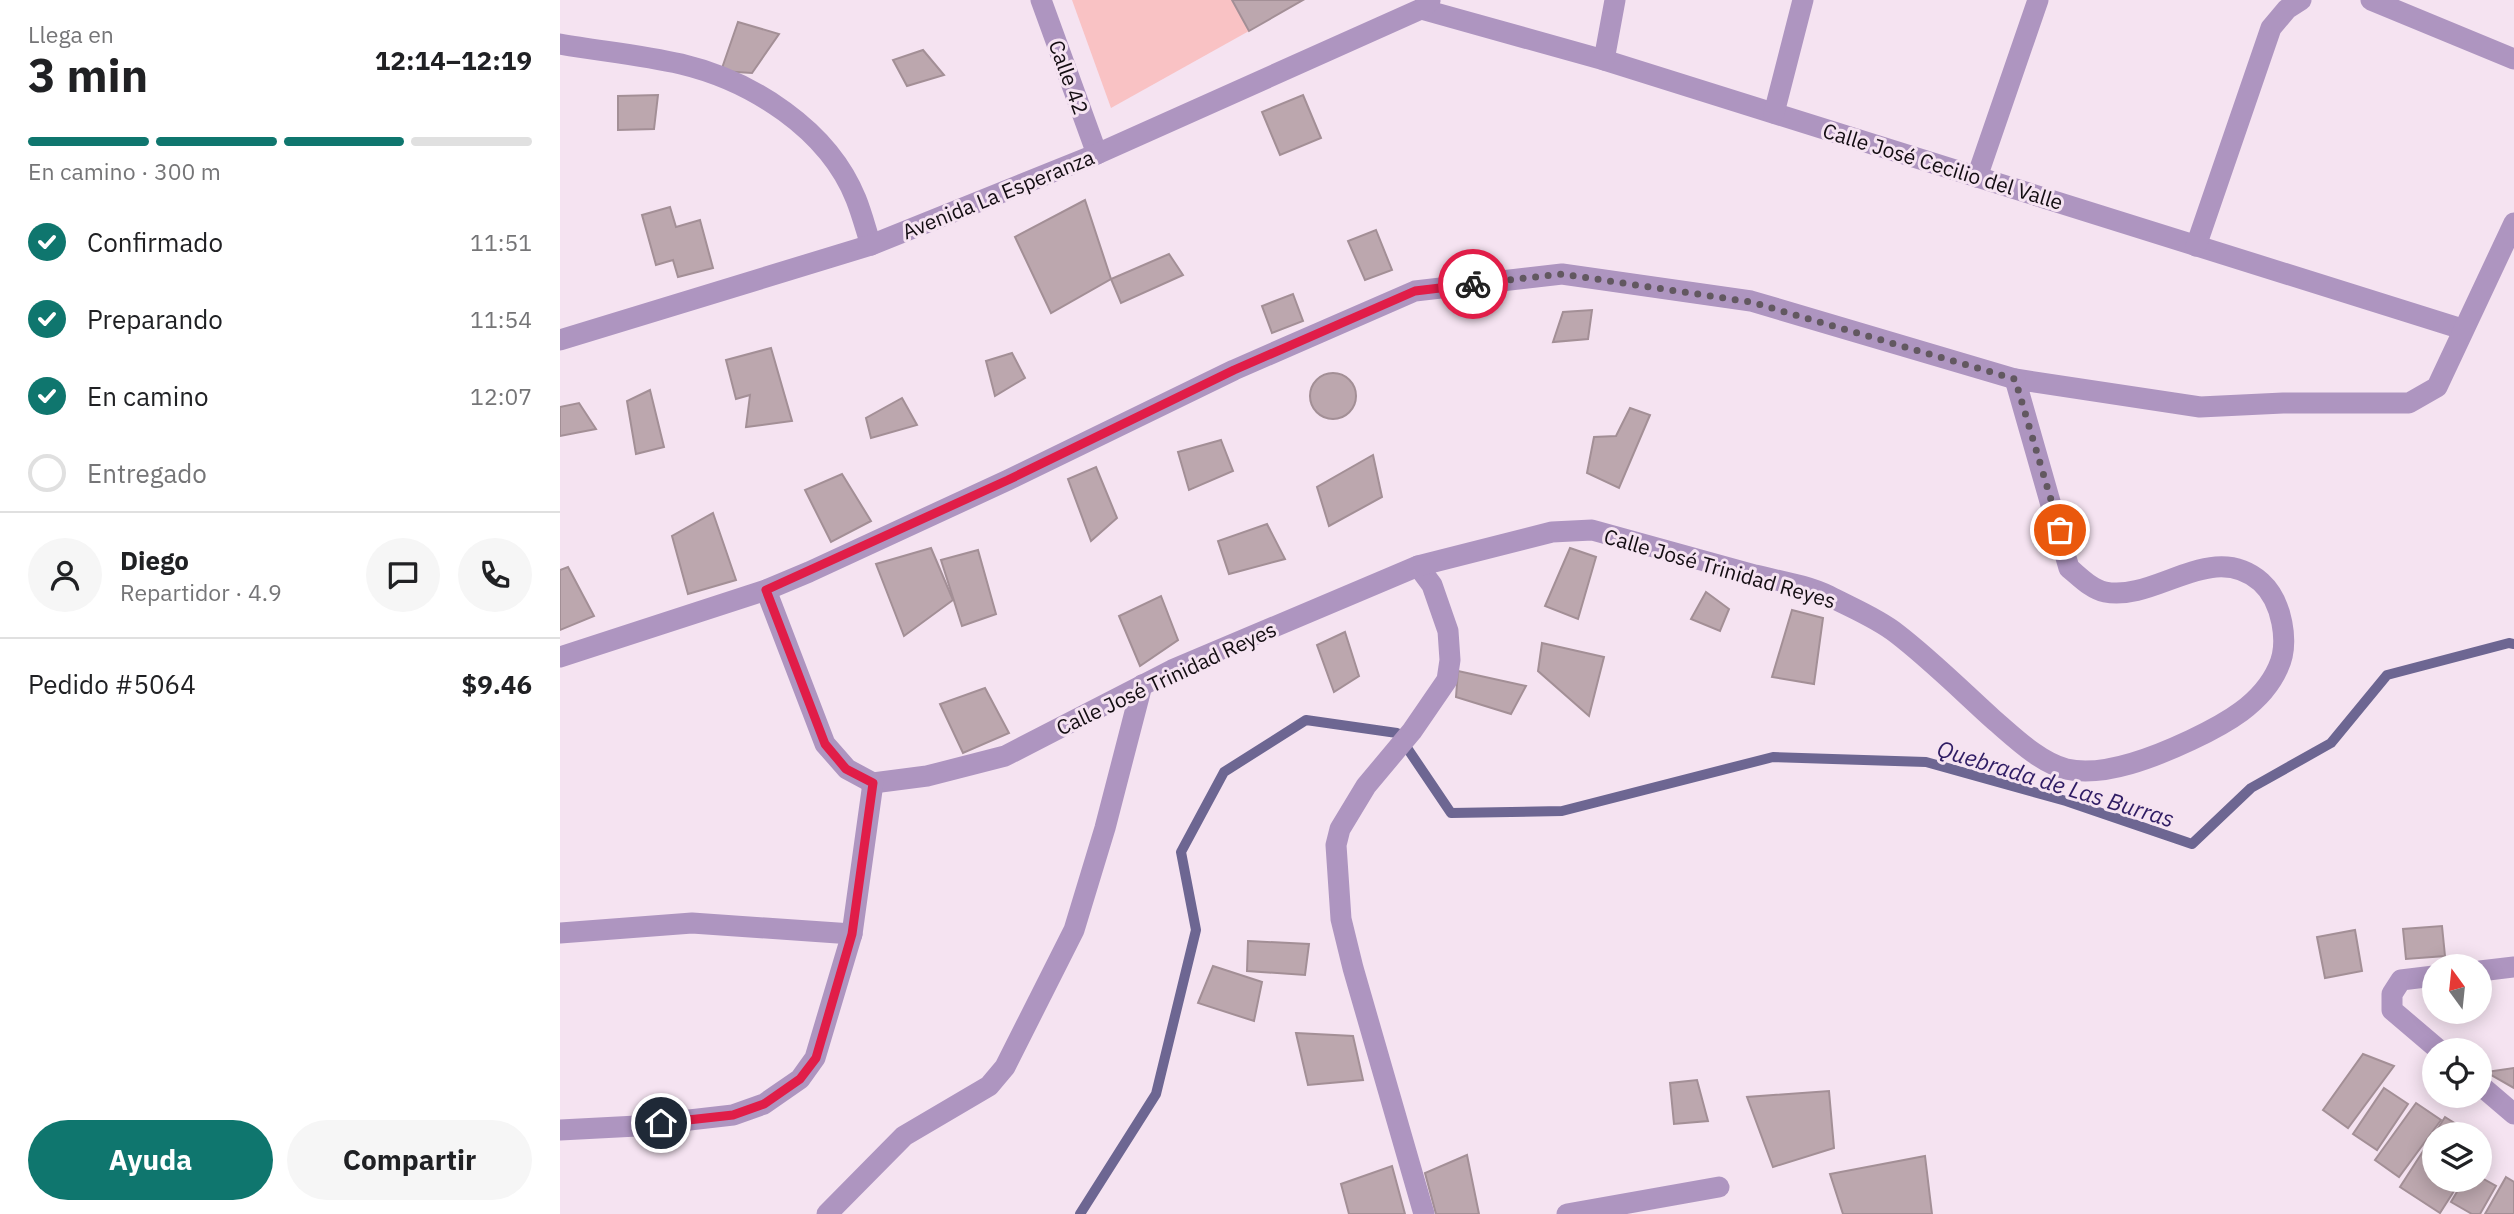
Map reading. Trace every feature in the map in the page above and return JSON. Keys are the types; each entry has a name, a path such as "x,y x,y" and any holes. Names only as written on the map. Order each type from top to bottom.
{"street":[{"name":"Calle 42","path":"1041,0 1097,154"},
{"path":"1604,60 1615,0"},
{"path":"1774,113 1803,0"},
{"path":"1977,177 2038,0"},
{"path":"2196,246 2271,28 2287,9 2301,0"},
{"path":"2371,0 2514,59"},
{"name":"Avenida La Esperanza","path":"560,340 871,245 1097,154 1427,5"},
{"name":"Calle José Cecilio del Valle","path":"1427,5 2462,330"},
{"path":"560,44 682,64 743,87 789,113 830,155 856,198 871,245"},
{"path":"560,657 766,590 1008,480 1234,370 1415,291 1562,274 1751,302 2015,379 2200,407 2283,403 2409,403 2437,387 2514,223"},
{"name":"Calle José Trinidad Reyes","path":"873,783 927,776 1005,756 1142,685 1418,566 1552,532 1591,530 1825,594 1894,631 2019,742 2064,769 2095,772 2160,755 2227,722 2263,692 2279,667 2284,633 2273,595 2239,568 2208,568 2124,593 2103,592 2085,583 2069,568 2015,379"},
{"path":"1418,566 1432,585 1448,631 1450,660 1447,680 1412,731 1366,786 1340,829 1336,845 1342,919 1353,968 1424,1214"},
{"path":"560,1130 637,1126 733,1115 764,1104 800,1079 816,1058 852,934 873,783 846,769 825,744 766,590"},
{"path":"827,1214 904,1136 989,1086 1005,1067 1074,930 1105,828 1142,685"},
{"path":"560,933 692,923 852,934"},
{"path":"2492,970 2514,967"},
{"path":"2422,977 2401,980 2392,994 2392,1010 2425,1038"},
{"path":"2492,1095 2514,1114"},
{"path":"1567,1214 1719,1186"}],"shaded area":[{"path":"1072,0 1232,0 1249,31 1111,108"}],"building":[{"path":"1232,0 1303,0 1249,31"},
{"path":"738,22 779,34 752,73 721,71"},
{"path":"923,50 944,75 907,86 893,60"},
{"path":"658,95 654,129 618,130 618,96"},
{"path":"1303,95 1321,138 1280,155 1262,112"},
{"path":"1085,200 1111,279 1051,313 1015,237"},
{"path":"670,207 676,227 700,220 713,268 678,277 673,260 656,265 642,215"},
{"path":"1376,230 1392,270 1365,280 1348,241"},
{"path":"1169,254 1183,275 1121,303 1111,279"},
{"path":"1293,294 1303,321 1272,333 1262,306"},
{"path":"1592,310 1588,339 1553,342 1563,312"},
{"path":"771,348 792,421 746,427 750,395 736,399 726,360"},
{"path":"1012,353 1025,378 995,396 986,361"},
{"path":"1333,373 1350,379 1356,396 1350,413 1333,419 1316,413 1310,396 1316,379"},
{"path":"650,390 664,447 636,454 627,401"},
{"path":"902,398 917,425 871,438 866,418"},
{"path":"579,403 596,429 560,436 560,407"},
{"path":"1630,408 1650,415 1619,488 1587,473 1594,437 1616,436"},
{"path":"1221,440 1233,471 1189,490 1178,452"},
{"path":"1373,455 1382,497 1329,526 1317,487"},
{"path":"1096,467 1117,518 1091,541 1068,479"},
{"path":"842,474 871,521 831,542 805,490"},
{"path":"713,513 736,580 688,594 672,536"},
{"path":"1267,524 1285,559 1229,574 1218,541"},
{"path":"931,548 953,600 904,636 876,564"},
{"path":"1570,548 1596,557 1578,619 1545,606"},
{"path":"978,550 996,614 962,626 941,560"},
{"path":"568,567 594,616 560,630 560,570"},
{"path":"1706,592 1729,609 1720,631 1691,619"},
{"path":"1161,596 1178,640 1140,666 1119,616"},
{"path":"1792,610 1823,618 1814,684 1772,677"},
{"path":"1345,632 1359,676 1334,692 1317,645"},
{"path":"1542,643 1604,657 1589,716 1538,671"},
{"path":"1458,671 1526,686 1511,714 1456,697"},
{"path":"985,688 1009,733 963,753 940,704"},
{"path":"2442,926 2445,954 2422,954 2422,958 2406,959 2403,929"},
{"path":"2355,930 2362,971 2325,978 2317,937"},
{"path":"1248,941 1309,944 1305,975 1247,971"},
{"path":"1213,966 1262,982 1254,1021 1198,1003"},
{"path":"1296,1033 1353,1036 1363,1080 1308,1085"},
{"path":"2363,1054 2394,1066 2348,1128 2323,1110"},
{"path":"2514,1068 2514,1088 2492,1075 2492,1071"},
{"path":"1697,1080 1708,1121 1674,1124 1670,1083"},
{"path":"2384,1088 2408,1104 2377,1150 2353,1134"},
{"path":"1829,1091 1834,1148 1773,1167 1747,1097"},
{"path":"2416,1103 2441,1120 2422,1122 2422,1146 2399,1177 2375,1160"},
{"path":"2422,1153 2422,1192 2453,1192 2440,1213 2400,1187"},
{"path":"1467,1155 1479,1214 1436,1214 1425,1173"},
{"path":"1925,1156 1932,1214 1843,1214 1830,1174"},
{"path":"1392,1166 1405,1214 1349,1214 1341,1184"},
{"path":"2506,1177 2514,1182 2514,1214 2485,1214"},
{"path":"2492,1184 2496,1186 2480,1214 2472,1214 2451,1202 2457,1192 2492,1192"}],"waterway":[{"name":"Quebrada de Las Burras","path":"1080,1214 1156,1094 1196,930 1181,852 1224,772 1306,720 1397,733 1451,813 1562,811 1773,757 1926,762 2066,801 2192,844 2251,788 2331,743 2387,675 2509,643 2514,644"}],"way so far":[{"path":"1473,284 1562,274 1751,302 2015,379 2060,530"}],"route":[{"path":"661,1123 733,1115 764,1104 800,1079 816,1058 852,934 873,783 846,769 825,744 766,590 1008,480 1234,370 1415,291 1473,284"}]}
